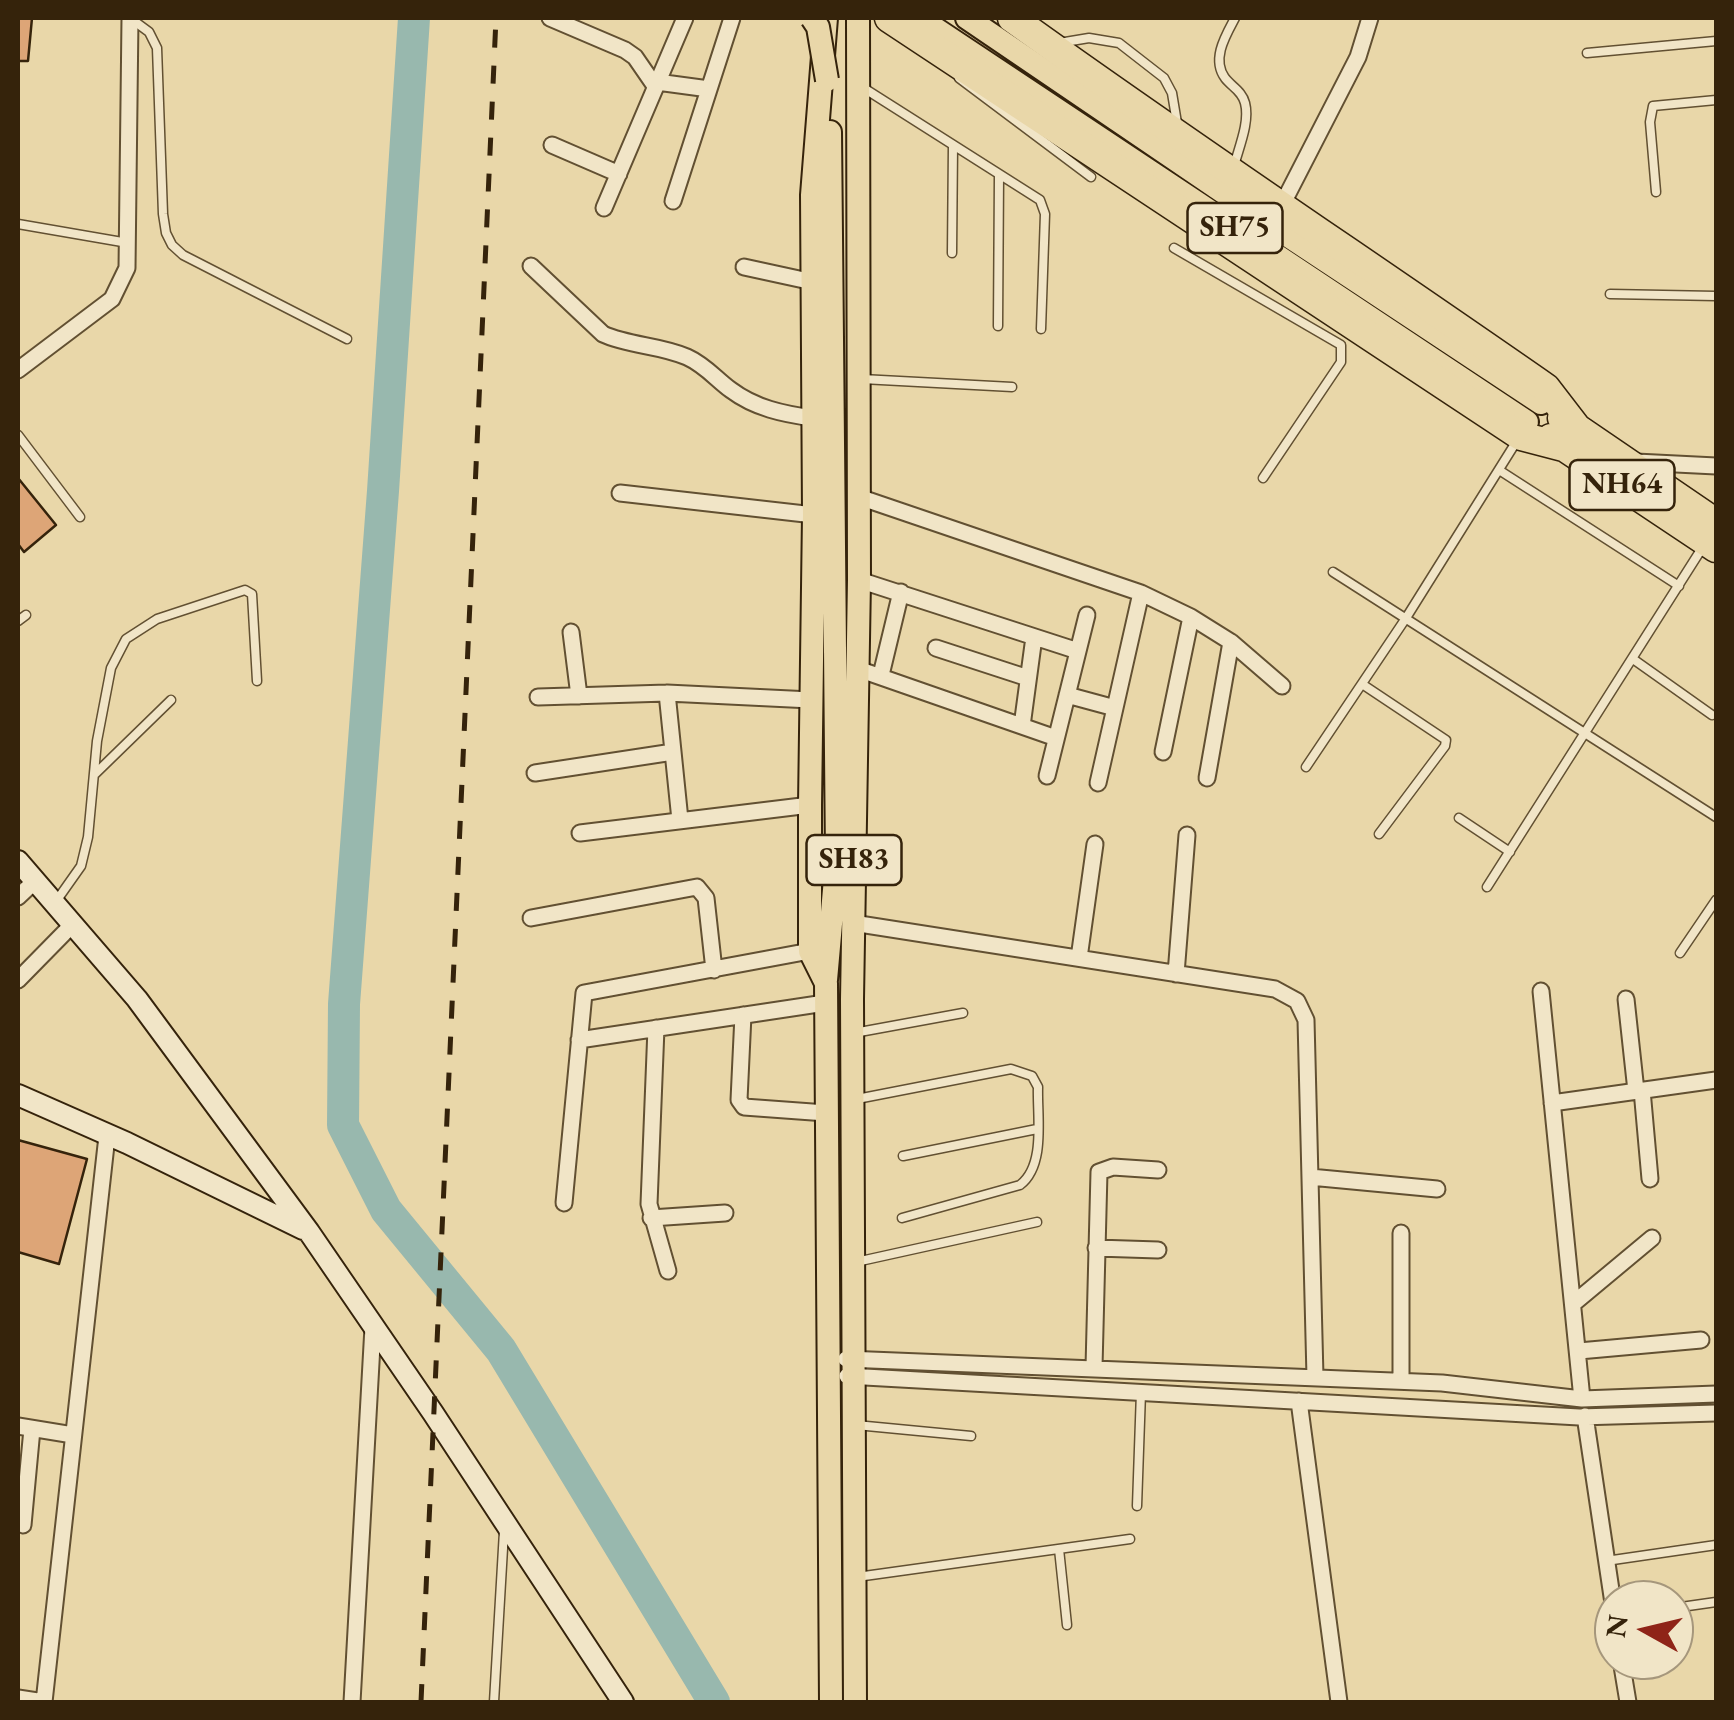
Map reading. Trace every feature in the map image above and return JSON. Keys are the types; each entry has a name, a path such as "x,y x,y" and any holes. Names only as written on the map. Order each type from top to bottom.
{"highway":[{"path":"888,18 943,43 1274,270 1530,420 1571,438"},
{"path":"1012,18 1232,175 1282,205 1546,388 1571,438"},
{"name":"NH64","path":"1530,420 1627,461 1713,537"},
{"name":"NH64","path":"1571,438 1713,537"}],"main road":[{"path":"812,18 818,28 830,132 837,856 825,993"},
{"name":"SH83","path":"826,18 812,195 810,951 825,993 831,1702"},
{"name":"SH83","path":"855,1702 852,1034 859,580 858,18"},
{"name":"SH75","path":"919,18 943,43 1530,420"},
{"name":"SH75","path":"967,18 1267,222 1530,420"}],"street":[{"path":"18,370 112,299 128,268 130,18"},
{"path":"550,18 626,50 656,84 709,89"},
{"path":"604,208 685,18"},
{"path":"673,201 732,18"},
{"path":"1282,205 1358,58 1370,18"},
{"path":"552,145 619,174"},
{"path":"530,266 603,334 695,360 746,400 768,410 813,418"},
{"path":"744,267 814,282"},
{"path":"1627,461 1716,466"},
{"path":"620,493 814,515"},
{"path":"859,497 1141,593 1231,642 1282,686"},
{"path":"859,580 1078,652"},
{"path":"881,676 901,592"},
{"path":"1098,783 1141,593"},
{"path":"1047,776 1087,615"},
{"path":"1163,752 1191,617"},
{"path":"571,632 579,696"},
{"path":"1022,726 1034,637"},
{"path":"1207,778 1231,642"},
{"path":"936,648 1028,678"},
{"path":"858,668 1056,738"},
{"path":"538,697 667,693 811,700"},
{"path":"667,693 680,820"},
{"path":"1067,695 1115,708"},
{"path":"536,773 673,752"},
{"path":"580,834 810,806"},
{"path":"1176,974 1187,835"},
{"path":"1079,958 1095,844"},
{"path":"18,861 138,999 310,1232 622,1702"},
{"path":"18,898 35,881"},
{"path":"530,918 697,887 706,898 714,970"},
{"path":"853,923 1275,989 1298,1001 1306,1020 1316,1377"},
{"path":"18,980 72,924"},
{"path":"564,1203 584,993 810,951"},
{"path":"1542,991 1582,1399"},
{"path":"580,1040 743,1016 825,993"},
{"path":"1626,1000 1650,1179"},
{"path":"743,1016 739,1100 744,1107 826,1112"},
{"path":"656,1028 651,1218 668,1271"},
{"path":"1552,1103 1716,1080"},
{"path":"18,1095 310,1232"},
{"path":"18,1698 44,1702 108,1136"},
{"path":"1094,1367 1099,1172 1113,1167 1158,1170"},
{"path":"1310,1177 1437,1189"},
{"path":"651,1218 725,1212"},
{"path":"1401,1233 1401,1381"},
{"path":"1574,1303 1652,1238"},
{"path":"1096,1248 1158,1250"},
{"path":"352,1702 373,1326"},
{"path":"1579,1351 1700,1340"},
{"path":"827,1367 1141,1392 1585,1416 1716,1413"},
{"path":"852,1368 1094,1367 1401,1381 1582,1399 1716,1394"},
{"path":"1299,1401 1339,1702"},
{"path":"1585,1416 1609,1580"},
{"path":"23,1525 25,1428 74,1435"}],"lane":[{"path":"130,18 149,32 158,48 163,214 172,245 183,256 347,339"},
{"path":"1232,175 1246,116 1244,99 1223,76 1219,58 1235,18"},
{"path":"1050,45 1090,38 1119,42 1149,63 1172,93 1179,138"},
{"path":"1588,53 1716,41"},
{"path":"943,43 964,85 1091,177"},
{"path":"857,84 1044,206 1040,329"},
{"path":"1656,192 1650,122 1653,106 1716,100"},
{"path":"952,253 953,145"},
{"path":"998,326 999,174"},
{"path":"18,224 128,242"},
{"path":"1174,248 1332,338 1343,353 1342,362 1263,478"},
{"path":"1261,298 1274,270"},
{"path":"1610,294 1716,296"},
{"path":"860,379 1012,387"},
{"path":"1306,767 1406,618 1530,420"},
{"path":"18,435 80,516"},
{"path":"1499,470 1679,586"},
{"path":"1487,888 1713,537"},
{"path":"1334,572 1716,817"},
{"path":"54,903 81,866 112,668 126,639 157,619 245,590 252,594 257,681"},
{"path":"18,621 26,615"},
{"path":"1633,658 1712,715"},
{"path":"1362,684 1446,740 1379,834"},
{"path":"93,775 171,700"},
{"path":"1458,818 1510,852"},
{"path":"1680,953 1716,900"},
{"path":"852,1034 963,1012"},
{"path":"852,1100 1011,1069 1032,1076 1038,1087 1036,1164 1030,1177 1020,1185 902,1218"},
{"path":"903,1156 1037,1129"},
{"path":"853,1263 1037,1222"},
{"path":"1137,1506 1141,1392"},
{"path":"853,1425 971,1436"},
{"path":"494,1702 504,1522"},
{"path":"855,1578 1130,1539"},
{"path":"1606,1561 1716,1544"},
{"path":"1059,1549 1067,1625"}],"building":[{"path":"18,18 32,18 28,61 18,61"},
{"path":"18,478 56,525 24,552 18,544"},
{"path":"18,1140 87,1159 59,1264 18,1252"}],"waterway":[{"path":"414,18 344,1004 343,1125 386,1210 501,1350 714,1702"}],"railway":[{"path":"421,1702 496,18"}]}
